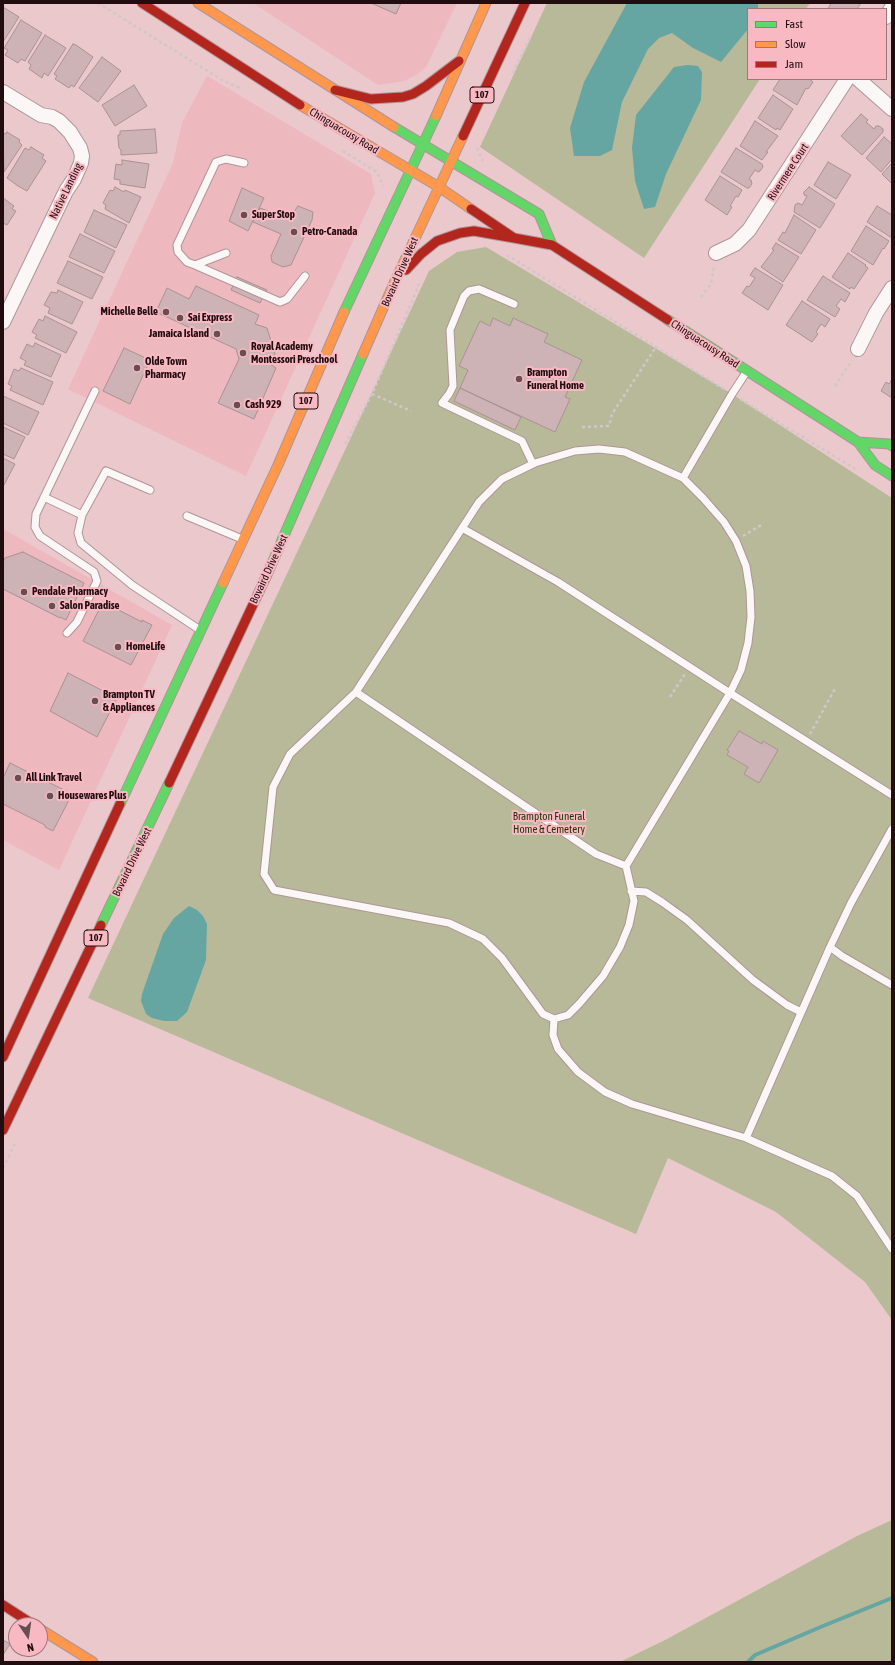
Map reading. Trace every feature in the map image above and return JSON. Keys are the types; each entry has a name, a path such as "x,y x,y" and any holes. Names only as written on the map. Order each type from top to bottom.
{"main road":[{"name":"Chinguacousy Road","path":"142,3 266,84 439,187 514,238 552,245 858,442 875,465 892,476"},
{"path":"198,3 422,145 539,214 552,245"},
{"name":"107","path":"3,1057 202,631 247,541 342,316 422,145 486,3"},
{"name":"Bovaird Drive West","path":"3,1130 169,784 395,281 525,3"},
{"path":"335,90 371,99 403,97 413,94 426,86 460,61"},
{"path":"395,281 421,254 437,241 460,233 474,231 514,238"},
{"name":"Chinguacousy Road","path":"858,442 889,444 892,446"},
{"path":"3,1605 22,1617"},
{"path":"48,1634 93,1662"}],"street":[{"name":"Rivermere Court","path":"716,253 735,244 749,230 846,80"},
{"path":"859,80 892,109"},
{"name":"Native Landing","path":"3,92 41,115 52,117 59,121 70,132 80,148 82,156 81,163 74,179 66,191 3,322"},
{"path":"858,349 876,314 892,288"}],"lane":[{"path":"244,163 226,158 216,162 177,245 178,252 187,262 280,302 288,300 305,276"},
{"path":"195,265 226,253"},
{"path":"514,304 479,289 469,291 464,296 450,328 453,378 451,390 442,403 522,441 533,464"},
{"path":"683,478 747,371"},
{"path":"67,633 77,622 97,581 94,572 40,536 35,527 36,514 95,391"},
{"path":"599,449 625,452 683,478 724,522 736,540 746,566 750,591 751,617 746,650 741,670 730,693 626,866 634,901 629,925 620,947 603,976 579,1004 568,1015 554,1019 543,1014 502,958 483,939 449,923 274,890 264,874 273,787 290,754 356,692 479,502 502,479 533,464 575,451 599,449"},
{"path":"150,490 106,471 82,515 78,534 81,543 132,585 202,631"},
{"path":"44,497 82,515"},
{"path":"187,516 247,541"},
{"path":"462,528 558,582 689,667 892,795"},
{"path":"356,692 596,854 626,866"},
{"path":"746,1138 830,947 851,903 892,829"},
{"path":"632,891 646,892 662,902 687,920 753,980 788,1005 801,1012"},
{"path":"830,947 842,956 892,985"},
{"path":"554,1019 553,1035 558,1049 578,1072 604,1092 632,1104 746,1138 832,1176 857,1196 892,1248"}],"path":[{"path":"98,3 222,80 245,90"},
{"path":"338,149 377,172 385,191"},
{"path":"701,297 711,284 716,253"},
{"path":"506,254 656,348 859,471"},
{"path":"582,427 609,426 612,414 656,348"},
{"path":"835,386 858,349"},
{"path":"372,394 411,411"},
{"path":"736,540 763,524"},
{"path":"670,697 689,667"},
{"path":"806,741 836,687"}],"shaded area":[{"path":"253,3 457,3 426,67 418,74 404,81 378,85"},
{"path":"207,76 371,174 375,193 246,476 68,389 173,163 182,123"},
{"path":"3,529 172,625 59,870 3,840"}],"green space":[{"path":"547,3 810,3 807,8 747,8 747,80 759,80 644,258 480,147"},
{"name":"Brampton Funeral Home & Cemetery","path":"486,247 732,394 892,498 892,1320 865,1282 776,1212 668,1158 636,1234 88,998 429,271 457,252"},
{"path":"892,1520 892,1662 620,1662 667,1639 857,1536"}],"water":[{"path":"627,3 758,3 758,8 747,8 747,30 721,62 693,48 672,33 659,38 648,49 622,102 612,150 600,156 574,156 570,128 584,82"},
{"path":"687,65 698,66 702,72 701,100 666,174 655,207 644,209 635,181 632,148 636,115 674,67"},
{"path":"189,906 197,910 203,916 207,924 206,960 187,1012 177,1021 164,1021 152,1018 146,1014 141,1001 142,994 163,934 174,918"}],"building":[{"path":"371,3 401,3 396,14"},
{"path":"831,3 861,3 858,8 828,8"},
{"path":"3,7 19,17 3,42"},
{"path":"21,20 42,33 25,61 21,59 18,63 5,55 8,50 4,48"},
{"path":"45,35 66,48 48,76 44,73 42,78 29,69 31,65 28,62"},
{"path":"73,44 93,57 74,87 71,85 69,88 55,79 57,76 54,74"},
{"path":"102,57 121,71 98,102 79,88"},
{"path":"779,80 810,80 813,82 808,89 806,88 797,105 773,90"},
{"path":"134,85 147,106 115,126 102,105"},
{"path":"773,95 793,109 780,130 777,128 776,130 758,118"},
{"path":"861,114 868,120 866,122 874,129 876,126 879,126 883,129 883,132 862,155 841,136"},
{"path":"755,121 778,136 762,160 740,146"},
{"path":"155,129 157,153 121,155 118,138 120,131"},
{"path":"7,132 20,140 19,142 22,145 4,172 3,133 6,134"},
{"path":"884,137 892,144 892,159 881,172 866,158"},
{"path":"31,147 44,155 42,158 46,161 27,191 7,178 25,148 29,150"},
{"path":"736,148 762,164 763,167 758,172 755,170 749,179 751,180 752,184 749,188 721,172"},
{"path":"122,160 149,164 145,188 120,184 120,180 114,179 116,164 122,165"},
{"path":"828,162 851,175 836,199 814,185"},
{"path":"892,163 892,184 882,174"},
{"path":"720,176 742,190 730,206 732,207 727,215 705,200"},
{"path":"115,187 124,192 125,190 141,197 129,223 105,209 106,205 103,203 110,190 113,191"},
{"path":"809,187 835,204 820,228 794,212 795,205 798,203 802,205 804,202 807,196 804,195 804,192"},
{"name":"Super Stop","path":"242,188 264,198 248,231 229,221"},
{"path":"3,198 14,206 12,209 16,211 7,225 3,223"},
{"path":"298,206 313,212 312,220 291,265 283,267 272,262 271,256 281,234 253,222 260,208 289,219"},
{"path":"877,206 892,215 892,238 867,222"},
{"path":"94,210 127,225 116,248 84,232"},
{"path":"794,215 816,230 801,254 778,240 783,232 785,233"},
{"path":"866,226 889,241 873,265 851,251"},
{"path":"80,234 115,251 104,273 69,257"},
{"path":"776,243 799,257 783,282 761,267 774,250 772,249"},
{"path":"848,253 868,268 854,289 851,287 850,289 832,277"},
{"path":"68,261 103,277 92,299 57,283"},
{"path":"755,268 783,285 768,310 742,293 747,286 749,287 755,278 750,275"},
{"path":"823,276 850,293 845,302 841,299 836,306 840,309 835,317 807,300"},
{"path":"237,277 267,290 260,303 231,290"},
{"path":"196,286 259,315 255,324 267,328 275,354 270,364 276,368 254,419 218,403 239,359 236,349 156,312 167,288 189,299"},
{"path":"58,290 83,302 72,324 48,313 50,308 44,305 51,292 57,293"},
{"path":"802,301 830,319 825,327 821,324 816,332 818,334 812,342 786,325"},
{"path":"45,316 77,332 66,353 35,338 37,335 32,332 39,319 43,321"},
{"name":"Brampton Funeral Home","path":"493,318 510,326 513,318 548,334 544,342 582,360 565,397 570,399 555,432 460,388 468,370 459,366 480,321 490,326"},
{"path":"35,343 61,355 51,377 24,365 26,361 20,358 27,344 33,347"},
{"path":"124,348 150,360 130,404 103,391"},
{"path":"21,368 53,382 43,405 10,390 12,386 8,384 14,369 19,371"},
{"path":"892,379 892,398 881,391 886,382 889,384"},
{"path":"460,388 521,417 515,430 454,401"},
{"path":"3,396 39,412 28,435 3,423"},
{"path":"3,427 25,437 14,459 3,454"},
{"path":"3,458 15,464 4,485 3,485"},
{"path":"23,552 84,583 66,620 3,589 3,562 5,558"},
{"path":"103,602 142,622 142,620 152,625 131,665 83,641"},
{"path":"68,673 117,698 97,737 50,711"},
{"path":"739,731 762,744 763,741 778,750 759,783 744,774 748,767 727,755 729,751 727,750"},
{"path":"10,763 72,794 53,831 45,827 45,825 3,804 3,778"},
{"path":"3,1640 8,1643 8,1647 3,1655"}],"waterway":[{"path":"748,1662 755,1655 892,1598"}],"traffic: fast":[{"path":"344,312 436,116"},
{"path":"394,127 539,214 552,245"},
{"path":"668,320 858,442 875,465 892,476"},
{"path":"266,577 363,354"},
{"path":"858,442 889,444 892,446"},
{"path":"120,804 223,583"},
{"path":"101,925 169,783"}],"traffic: slow":[{"path":"198,3 394,127"},
{"path":"436,116 486,3"},
{"path":"300,105 439,187 471,209"},
{"path":"363,354 395,281 463,136"},
{"path":"223,583 278,465 344,312"},
{"path":"48,1634 93,1662"}],"traffic: jam":[{"path":"142,3 300,105"},
{"path":"463,136 525,3"},
{"path":"335,90 371,99 403,97 413,94 426,86 459,61"},
{"path":"471,209 514,238 552,245 668,320"},
{"path":"406,270 421,254 437,241 460,233 474,231 514,238"},
{"path":"169,783 266,577"},
{"path":"3,1057 120,804"},
{"path":"3,1130 101,925"},
{"path":"3,1605 22,1617"}],"place":[{"name":"Super Stop","path":"244,215"},
{"name":"Petro-Canada","path":"294,232"},
{"name":"Michelle Belle","path":"166,312"},
{"name":"Sai Express","path":"180,318"},
{"name":"Jamaica Island","path":"217,334"},
{"name":"Royal Academy Montessori Preschool","path":"243,353"},
{"name":"Olde Town Pharmacy","path":"137,368"},
{"name":"Brampton Funeral Home","path":"519,379"},
{"name":"Cash 929","path":"237,405"},
{"name":"Pendale Pharmacy","path":"24,592"},
{"name":"Salon Paradise","path":"52,606"},
{"name":"HomeLife","path":"118,647"},
{"name":"Brampton TV & Appliances","path":"95,701"},
{"name":"All Link Travel","path":"18,778"},
{"name":"Housewares Plus","path":"50,796"}]}
